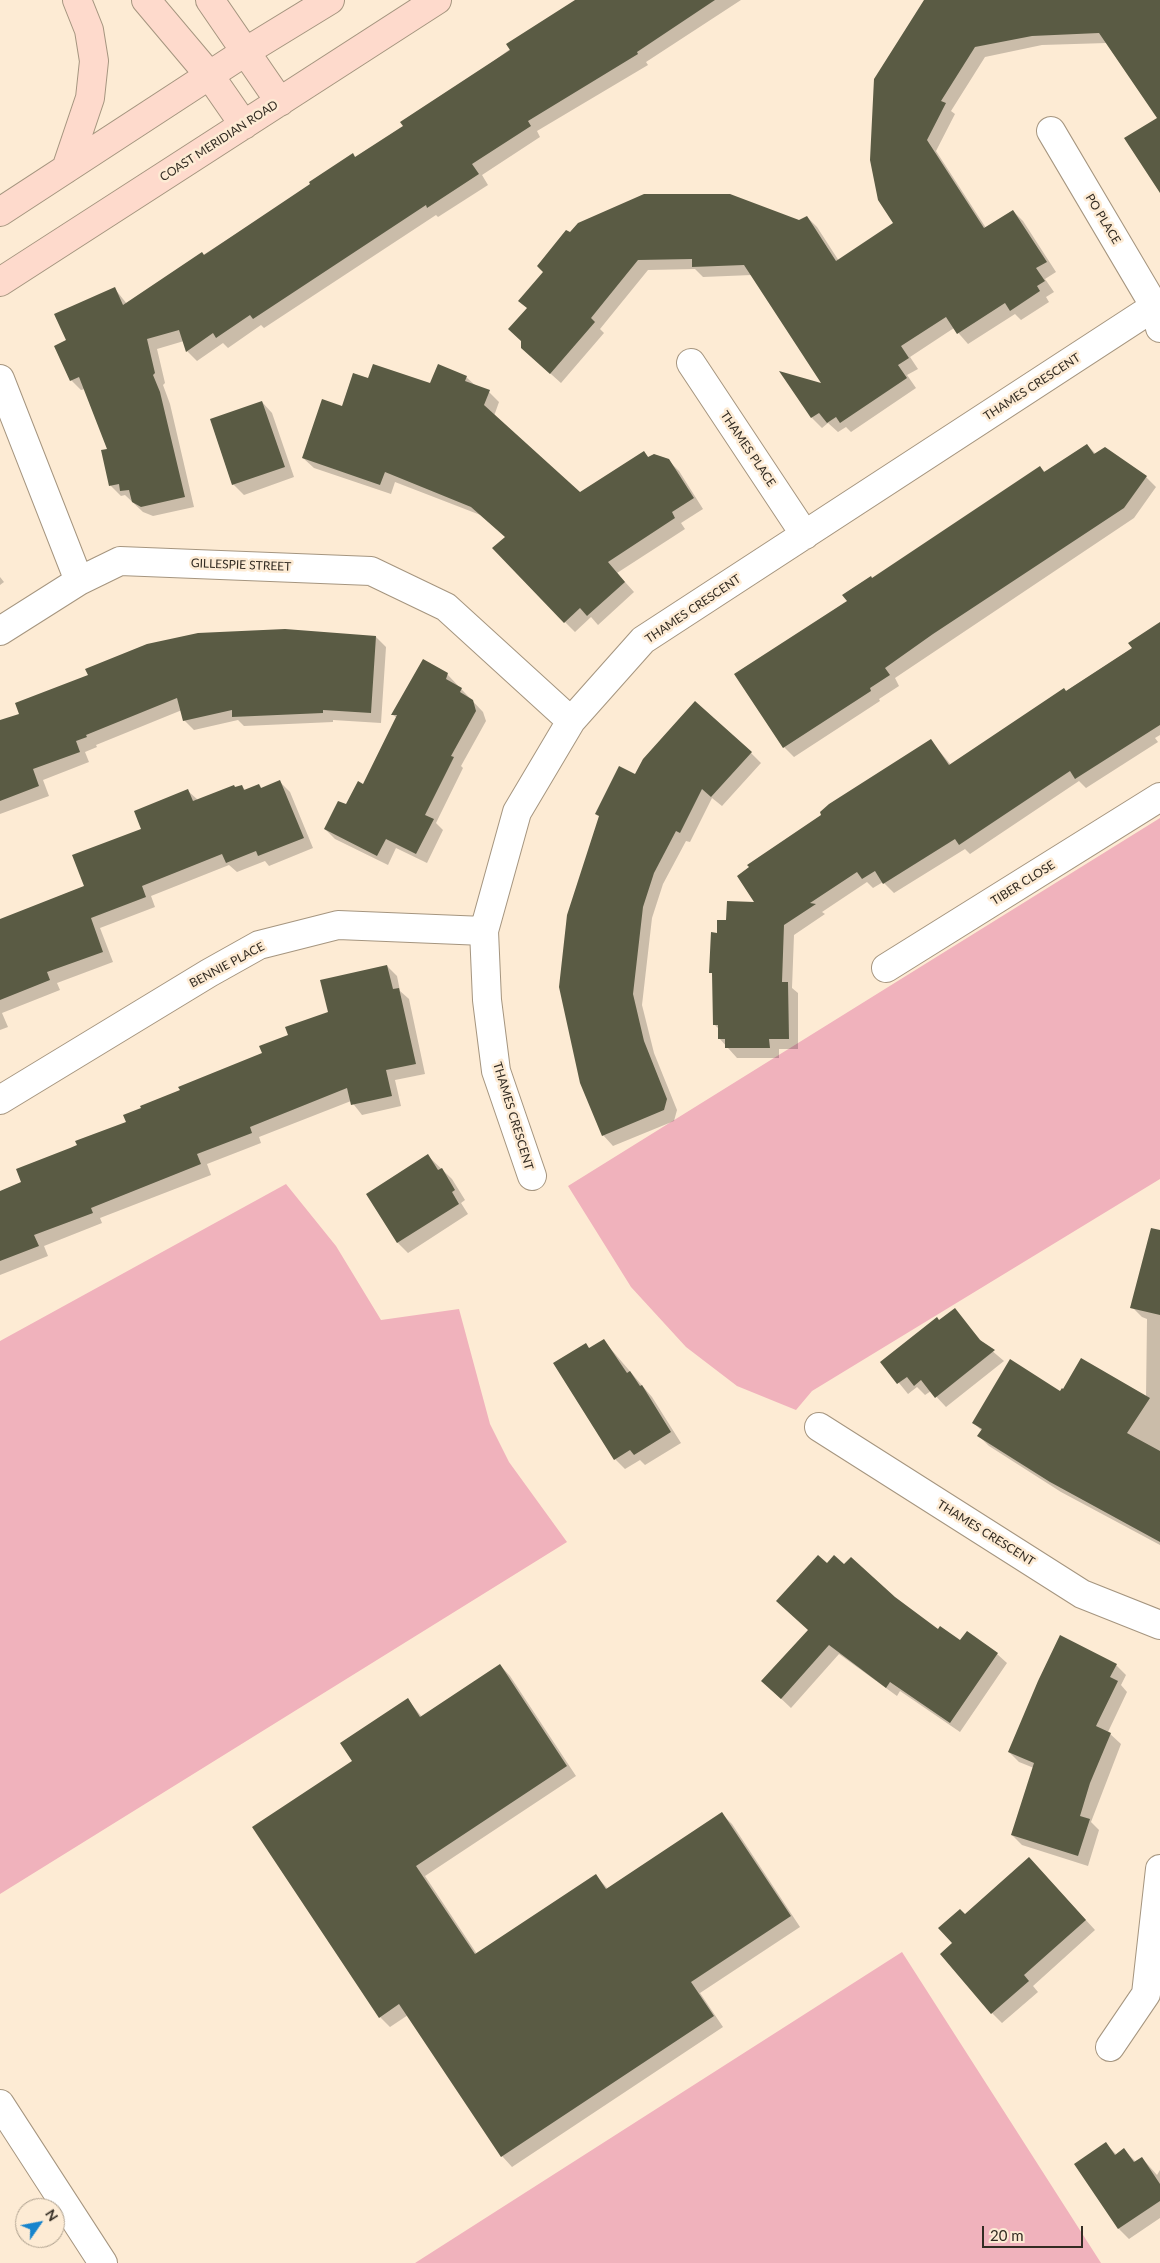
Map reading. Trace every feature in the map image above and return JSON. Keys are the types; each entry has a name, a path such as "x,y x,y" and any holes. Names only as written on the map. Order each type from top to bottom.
{"main road":[{"path":"66,169 90,98 94,61 89,30 77,0"},
{"path":"146,0 210,76 244,125"},
{"path":"210,0 280,102"},
{"path":"0,212 245,52 330,0"},
{"name":"COAST MERIDIAN ROAD","path":"0,282 437,0"}],"street":[{"name":"PO PLACE","path":"1050,131 1158,313"},
{"name":"THAMES CRESCENT","path":"532,1176 496,1071 487,1000 484,930 517,812 571,721 643,640 805,535 1158,313"},
{"name":"THAMES PLACE","path":"691,363 805,535"},
{"path":"0,379 79,581"},
{"name":"GILLESPIE STREET","path":"0,631 79,581 120,561 371,570 446,607 571,721"},
{"name":"TIBER CLOSE","path":"886,968 1160,797"},
{"name":"BENNIE PLACE","path":"0,1100 209,972 259,945 338,925 484,930"},
{"name":"THAMES CRESCENT","path":"819,1427 1082,1594 1160,1625"},
{"path":"1110,2047 1146,1994 1160,1869"},
{"path":"0,2104 103,2263"}],"shaded area":[{"path":"1160,818 1160,1179 812,1391 796,1410 737,1386 686,1347 631,1287 568,1186"},
{"path":"286,1184 336,1246 381,1320 459,1309 490,1424 509,1462 567,1542 0,1894 0,1341"},
{"path":"902,1952 1101,2263 415,2263"}],"building":[{"path":"575,0 715,0 637,52 638,54 528,121 531,126 472,164 479,174 427,208 426,205 253,319 250,315 216,338 213,333 186,352 179,330 147,339 155,373 153,375 160,392 185,497 141,507 132,502 129,490 120,491 119,484 109,486 101,450 107,449 79,377 70,381 54,346 66,340 54,314 115,287 123,305 202,252 204,255 353,153 355,157 403,126 400,122 510,50 506,44"},
{"path":"924,0 1160,0 1160,193 1124,138 1157,118 1099,33 1032,36 975,47 941,101 946,103 927,140 984,228 1013,210 1047,262 1036,268 1045,281 1037,286 1040,291 1010,311 1005,303 957,334 946,317 901,346 909,358 898,365 907,378 840,423 836,417 827,423 819,413 811,418 779,371 821,383 744,265 692,267 692,259 638,260 591,318 595,322 550,374 521,348 521,341 508,329 527,308 518,301 543,272 537,266 566,230 570,232 578,223 644,194 730,194 799,220 807,216 836,261 893,223 878,200 870,160 874,79"},
{"path":"373,364 430,383 438,364 467,376 465,381 490,390 484,405 580,492 644,451 648,457 654,454 669,459 694,498 672,512 675,518 608,562 625,582 587,616 580,608 564,623 492,548 505,537 471,507 385,472 380,485 302,458 322,399 342,406 353,373 368,378"},
{"path":"262,401 285,467 232,485 210,419"},
{"path":"1087,444 1094,454 1105,447 1147,476 1124,508 933,634 885,668 890,675 870,688 871,691 783,748 734,674 847,601 842,595 871,576 872,578 1040,466 1044,472"},
{"path":"1160,622 1160,725 1075,779 1070,771 959,845 955,839 883,884 875,871 862,879 857,872 810,903 816,904 784,925 782,982 788,982 789,1039 769,1039 770,1048 725,1048 725,1039 718,1039 718,1025 713,1025 712,973 709,973 711,932 717,933 717,920 726,920 727,901 754,902 737,876 749,867 747,865 821,815 820,812 829,804 931,739 949,765 1064,688 1066,691 1132,648 1128,643"},
{"path":"285,629 376,636 371,713 323,710 323,713 232,717 232,710 183,721 177,698 86,735 87,737 76,741 80,752 33,769 39,786 0,801 0,720 19,714 15,703 88,675 85,669 147,644 198,633"},
{"path":"423,659 448,673 446,679 462,688 460,692 473,700 476,711 451,756 454,757 425,815 434,819 416,854 386,839 377,856 324,829 338,801 346,804 358,781 363,784 397,715 391,715"},
{"path":"695,701 752,752 711,797 702,789 680,833 676,831 654,873 643,907 633,994 644,1041 667,1099 664,1110 602,1136 580,1083 559,987 567,915 599,816 595,814 619,766 635,774 643,759"},
{"path":"280,780 304,838 258,856 256,851 226,863 222,854 142,886 146,897 91,918 103,952 47,972 50,980 0,1000 0,919 84,886 72,855 141,829 134,811 188,789 193,801 234,785 235,787 242,785 244,790 259,784 261,788"},
{"path":"387,965 393,989 399,988 416,1064 386,1070 392,1096 351,1105 347,1088 250,1127 252,1133 197,1154 201,1164 91,1208 93,1213 34,1235 39,1246 0,1261 0,1191 21,1182 16,1169 77,1145 75,1141 126,1122 123,1115 180,1090 178,1087 262,1053 259,1046 288,1035 285,1027 328,1012 320,980"},
{"path":"428,1154 438,1170 442,1168 455,1190 452,1192 459,1204 397,1243 366,1194"},
{"path":"1151,1228 1160,1230 1160,1315 1130,1308"},
{"path":"955,1308 980,1340 995,1350 935,1398 921,1380 914,1386 907,1377 897,1384 880,1362 937,1317 939,1320"},
{"path":"604,1339 627,1373 630,1371 640,1386 642,1385 671,1432 634,1455 630,1450 614,1460 553,1363 586,1343 589,1348"},
{"path":"1081,1358 1150,1398 1127,1433 1160,1451 1160,1542 1050,1482 977,1436 982,1429 972,1423 1010,1359 1060,1391"},
{"path":"818,1555 827,1563 834,1555 844,1564 851,1557 895,1597 938,1629 940,1626 960,1640 967,1631 998,1653 950,1723 890,1682 886,1688 829,1645 781,1699 761,1681 808,1630 776,1601"},
{"path":"1060,1635 1117,1664 1110,1677 1118,1681 1096,1726 1111,1733 1090,1783 1080,1816 1090,1819 1078,1856 1011,1835 1034,1763 1008,1752"},
{"path":"500,1664 567,1766 416,1866 475,1954 596,1874 606,1889 722,1812 791,1916 691,1982 714,2016 501,2157 399,2004 379,2018 252,1827 352,1761 340,1743 408,1698 420,1717"},
{"path":"1029,1857 1086,1920 1024,1975 1029,1981 991,2014 940,1954 952,1943 938,1928 960,1909 965,1914"},
{"path":"1106,2142 1115,2155 1124,2148 1134,2162 1142,2157 1160,2184 1160,2201 1118,2229 1074,2164"}]}
